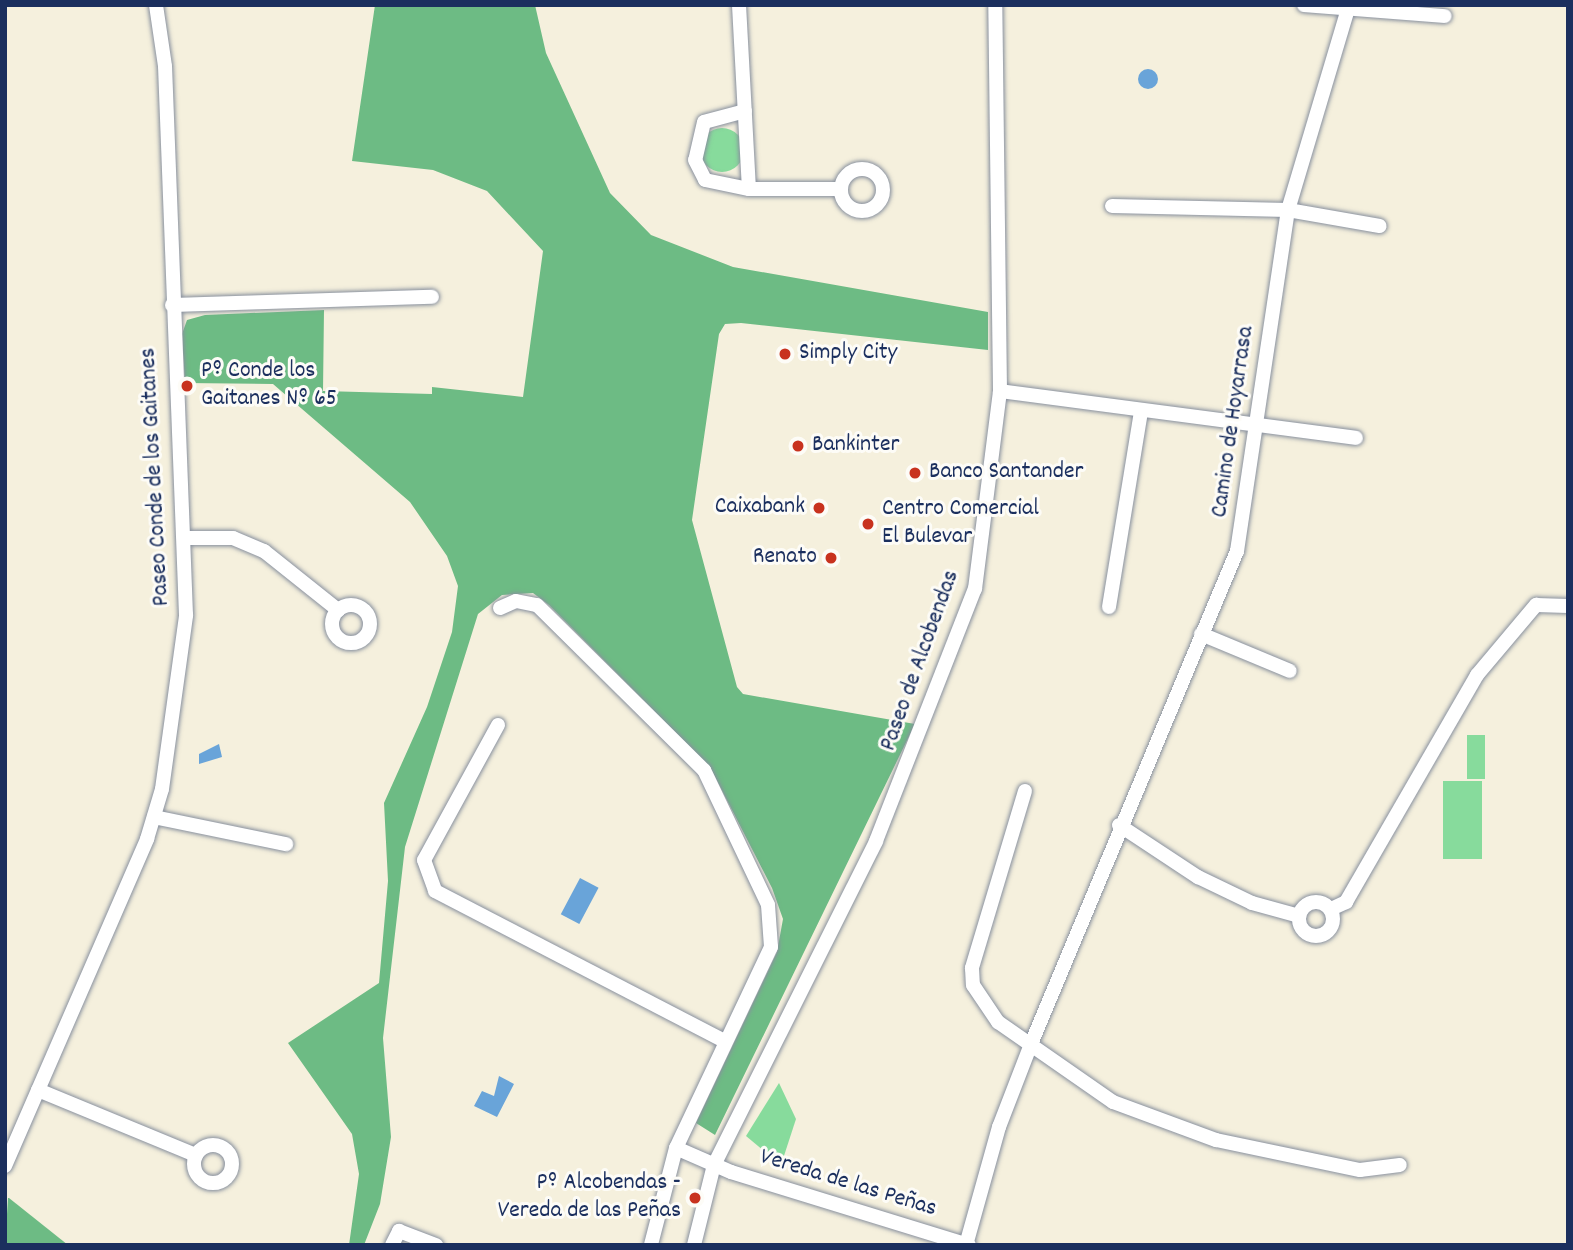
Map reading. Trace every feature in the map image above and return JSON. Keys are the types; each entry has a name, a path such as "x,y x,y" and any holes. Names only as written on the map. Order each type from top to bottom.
{"street":[{"name":"Paseo Conde de los Gaitanes","path":"5,1167 154,817 186,615 186,538 172,305 165,66 156,5"},
{"path":"738,5 749,189"},
{"name":"Paseo de Alcobendas","path":"694,1245 714,1165 876,841 929,718 975,589 1000,391 995,5"},
{"path":"1304,5 1349,6 1445,16"},
{"name":"Camino de Hoyarrasa","path":"967,1244 999,1127 1031,1044 1119,825 1237,551 1288,211 1349,6"},
{"path":"745,111 704,122 695,160 715,186 749,189 841,189"},
{"path":"1112,206 1288,211 1380,226"},
{"path":"172,305 432,297"},
{"path":"1000,391 1356,438"},
{"path":"1109,607 1141,411"},
{"path":"186,538 233,538 264,551 338,610"},
{"path":"500,608 516,601 537,605 704,770 737,830 768,905 771,947 724,1041 676,1148 651,1245"},
{"path":"1299,916 1312,902 1331,909 1346,902 1477,675 1536,605 1568,606"},
{"path":"1201,634 1290,671"},
{"path":"498,725 424,860 435,891 724,1041"},
{"path":"1025,791 972,968 985,1007 1031,1044 1113,1102 1216,1140 1360,1170 1401,1166"},
{"path":"154,817 286,844"},
{"path":"1119,825 1198,877 1252,904 1299,916"},
{"path":"1299,916 1302,930 1320,936 1331,929 1331,909"},
{"path":"38,1090 196,1155"},
{"name":"Vereda de las Peñas","path":"676,1148 714,1165 967,1244"},
{"path":"392,1245 399,1231 436,1245"}],"green space":[{"path":"375,5 535,5 546,53 610,193 651,235 733,267 988,312 988,350 741,323 725,324 719,334 692,520 737,687 743,694 915,724 715,1135 696,1123 777,952 783,919 772,888 710,767 549,605 533,593 502,595 478,614 405,847 383,1038 391,1137 380,1204 364,1245 349,1245 359,1174 352,1134 288,1043 379,983 388,881 384,803 427,707 452,632 458,586 447,556 410,502 273,384 185,383 182,334 187,320 205,315 324,310 323,391 432,394 432,387 523,397 543,251 487,191 433,170 352,161"},
{"path":"722,128 731,129 738,134 743,141 743,159 738,166 731,171 722,172 713,171 706,166 701,159 700,150 701,141 706,134 713,129"},
{"path":"1467,735 1485,735 1485,779 1467,779"},
{"path":"1443,781 1482,781 1482,859 1443,859"},
{"path":"779,1083 796,1119 781,1165 746,1136"},
{"path":"9,1198 68,1245 5,1245"}],"water":[{"path":"1144,69 1152,69 1158,79 1152,89 1144,89 1138,83 1138,75"},
{"path":"219,744 222,757 199,764 199,754"},
{"path":"580,878 599,888 579,924 561,914"},
{"path":"499,1076 514,1084 497,1117 474,1106 482,1091 494,1096"}],"place":[{"name":"Simply City","path":"785,354"},
{"name":"Pº Conde los Gaitanes Nº 65","path":"187,386"},
{"name":"Bankinter","path":"798,446"},
{"name":"Banco Santander","path":"915,473"},
{"name":"Caixabank","path":"819,508"},
{"name":"Centro Comercial El Bulevar","path":"868,524"},
{"name":"Renato","path":"831,558"},
{"name":"Pº Alcobendas - Vereda de las Peñas","path":"695,1198"}]}
